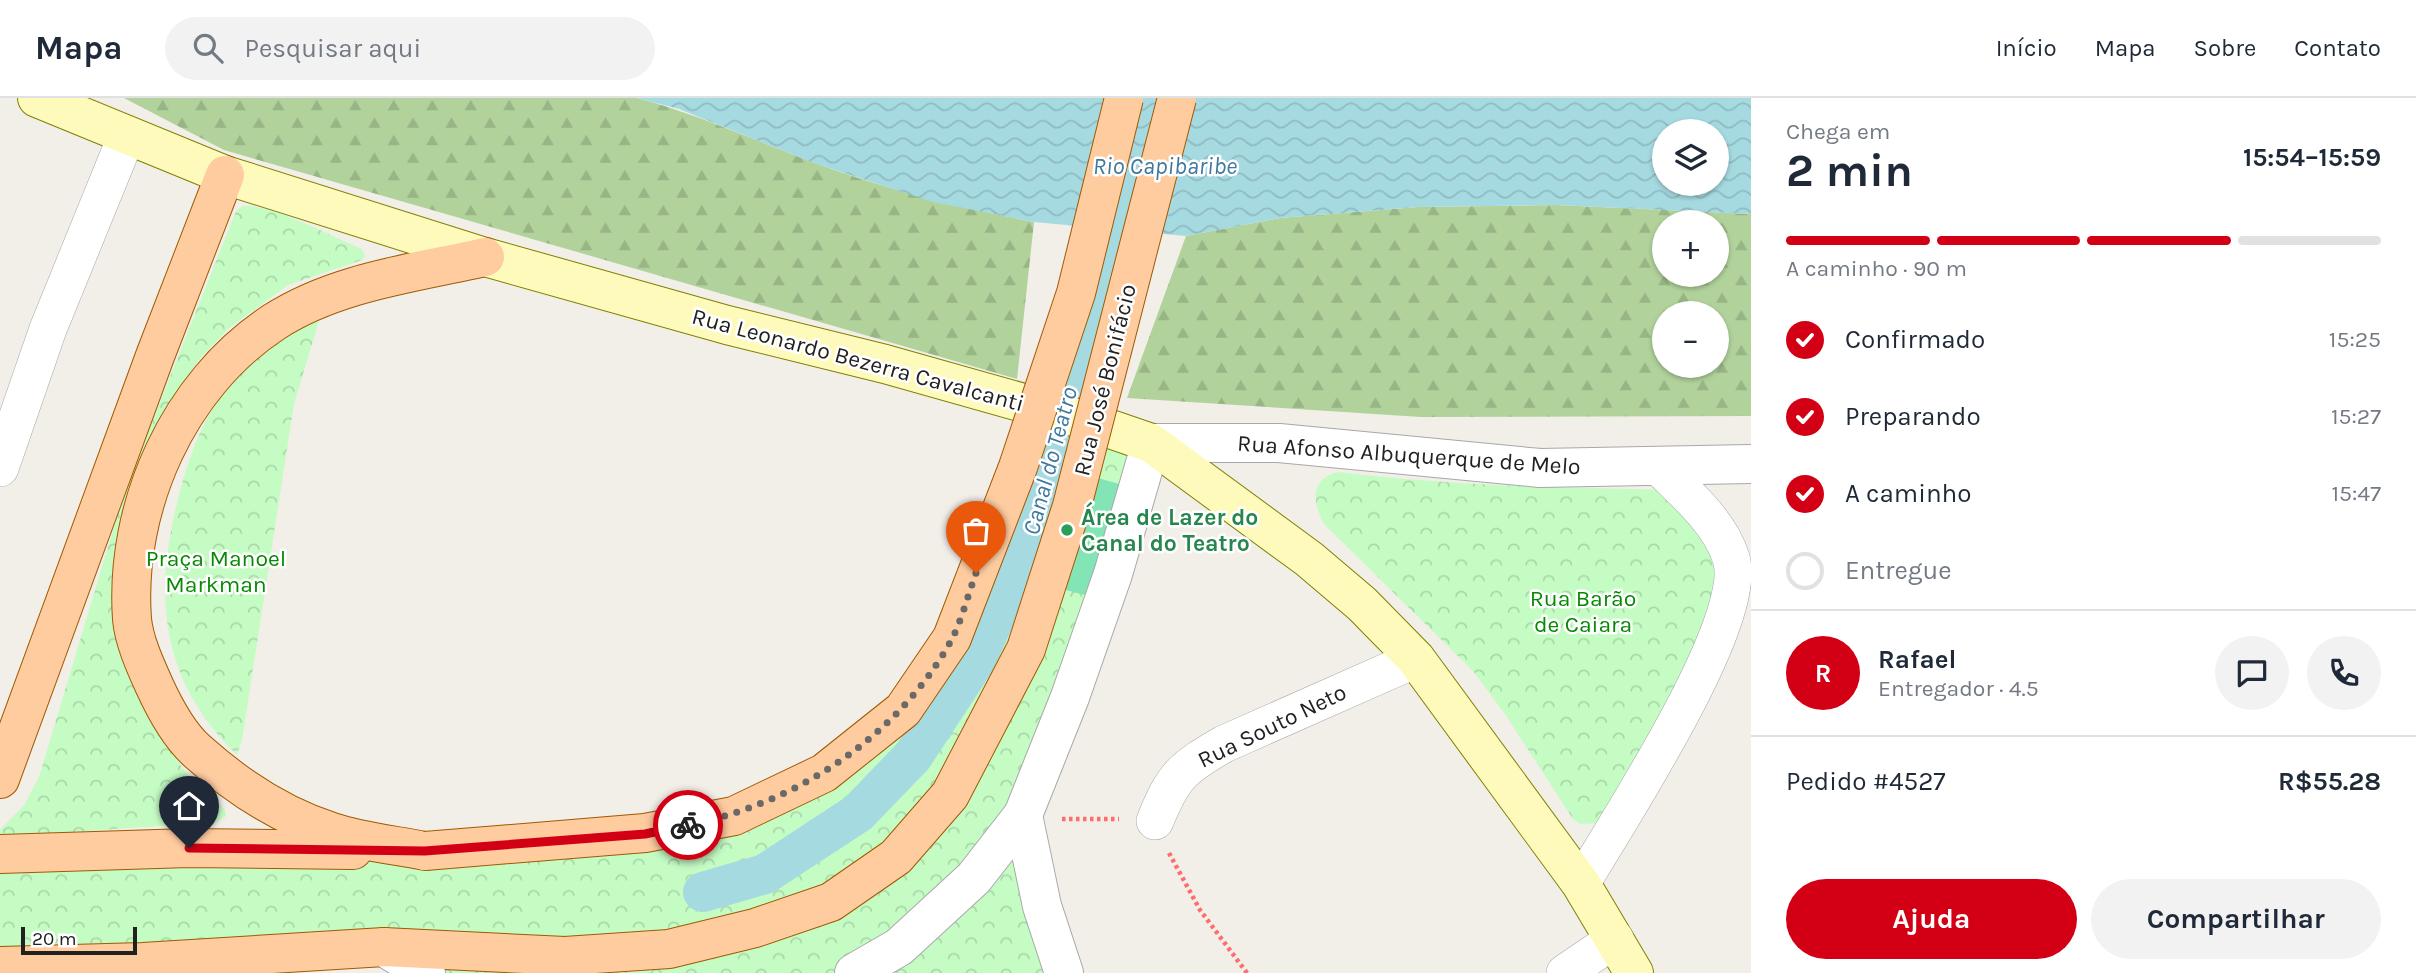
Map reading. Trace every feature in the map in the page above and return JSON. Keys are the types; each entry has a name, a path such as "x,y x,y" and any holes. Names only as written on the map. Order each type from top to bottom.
{"main road":[{"name":"Rua Leonardo Bezerra Cavalcanti","path":"37,98 225,175 485,257 727,325 885,364 1084,420 1151,443 1309,559 1362,604 1416,659 1581,884 1634,973"},
{"path":"0,854 189,848 425,851 645,834 734,816 824,773 903,710 952,638 1018,467 1076,293 1124,98"},
{"name":"Rua José Bonifácio","path":"0,966 143,962 409,964 669,949 755,928 831,902 897,858 950,795 1026,649 1068,519 1177,98"},
{"path":"0,779 155,356 225,175"},
{"path":"425,851 333,832 279,810 232,779 194,749 164,707 145,664 132,622 133,565 146,496 172,436 202,390 234,353 275,322 324,296 377,281 485,257"}],"street":[{"path":"0,468 48,329 127,135"},
{"path":"854,973 900,947 974,878 1023,815 1070,697 1113,573 1151,443"},
{"name":"Rua Afonso Albuquerque de Melo","path":"1151,443 1279,443 1540,468 1751,464"},
{"path":"1581,884 1666,738 1715,646 1732,593 1732,560 1714,526 1659,467"},
{"name":"Rua Souto Neto","path":"1155,821 1165,795 1179,773 1196,760 1224,744 1416,659"},
{"path":"1023,815 1042,906 1064,973"},
{"path":"1565,973 1615,939"}],"path":[{"path":"1023,815 1073,820 1088,817 1155,821 1174,865 1200,910 1247,973"}],"green space":[{"path":"124,98 637,98 703,119 867,181 950,204 1034,222 1017,379 224,150"},
{"path":"1556,205 1664,210 1652,210 1652,287 1729,287 1729,213 1751,214 1751,416 1421,417 1127,398 1186,236 1280,218 1418,207"},
{"name":"Praça Manoel Markman","path":"243,206 268,210 302,222 362,249 365,256 362,260 288,285 228,329 198,361 173,397 136,485 153,723 184,770 225,810 226,816 217,822 0,837 0,830 24,805 39,777 125,490 236,211"},
{"name":"Praça Manoel Markman","path":"321,314 294,404 242,740 237,755 211,726 191,695 177,664 165,599 171,528 192,452 215,405 233,381 256,360"},
{"path":"1060,415 1151,443 1023,815 1064,973 409,973 405,962 0,966 0,854 734,816 903,710 1018,467"},
{"name":"Área de Lazer do Canal do Teatro","path":"1044,463 1123,485 1093,597 1008,575"},
{"name":"Rua Barão de Caiara","path":"1338,472 1466,483 1680,490 1730,591 1600,823 1580,824 1573,819 1505,714 1473,671 1324,524 1317,508 1316,492 1322,480"}],"water":[{"name":"Rio Capibaribe","path":"637,98 1751,98 1751,214 1729,213 1729,210 1556,205 1418,207 1280,218 1186,236 1034,222 933,202 814,163 679,109"}],"waterway":[{"name":"Canal do Teatro","path":"703,892 765,874 858,813 913,756 974,663 1027,549 1060,415 1132,198 1135,178"}],"way so far":[{"path":"688,825 734,816 824,773 903,710 952,638 976,573"}],"place":[{"name":"Área de Lazer do Canal do Teatro","path":"1067,530"}],"route":[{"path":"189,848 425,851 645,834 688,825"}]}
